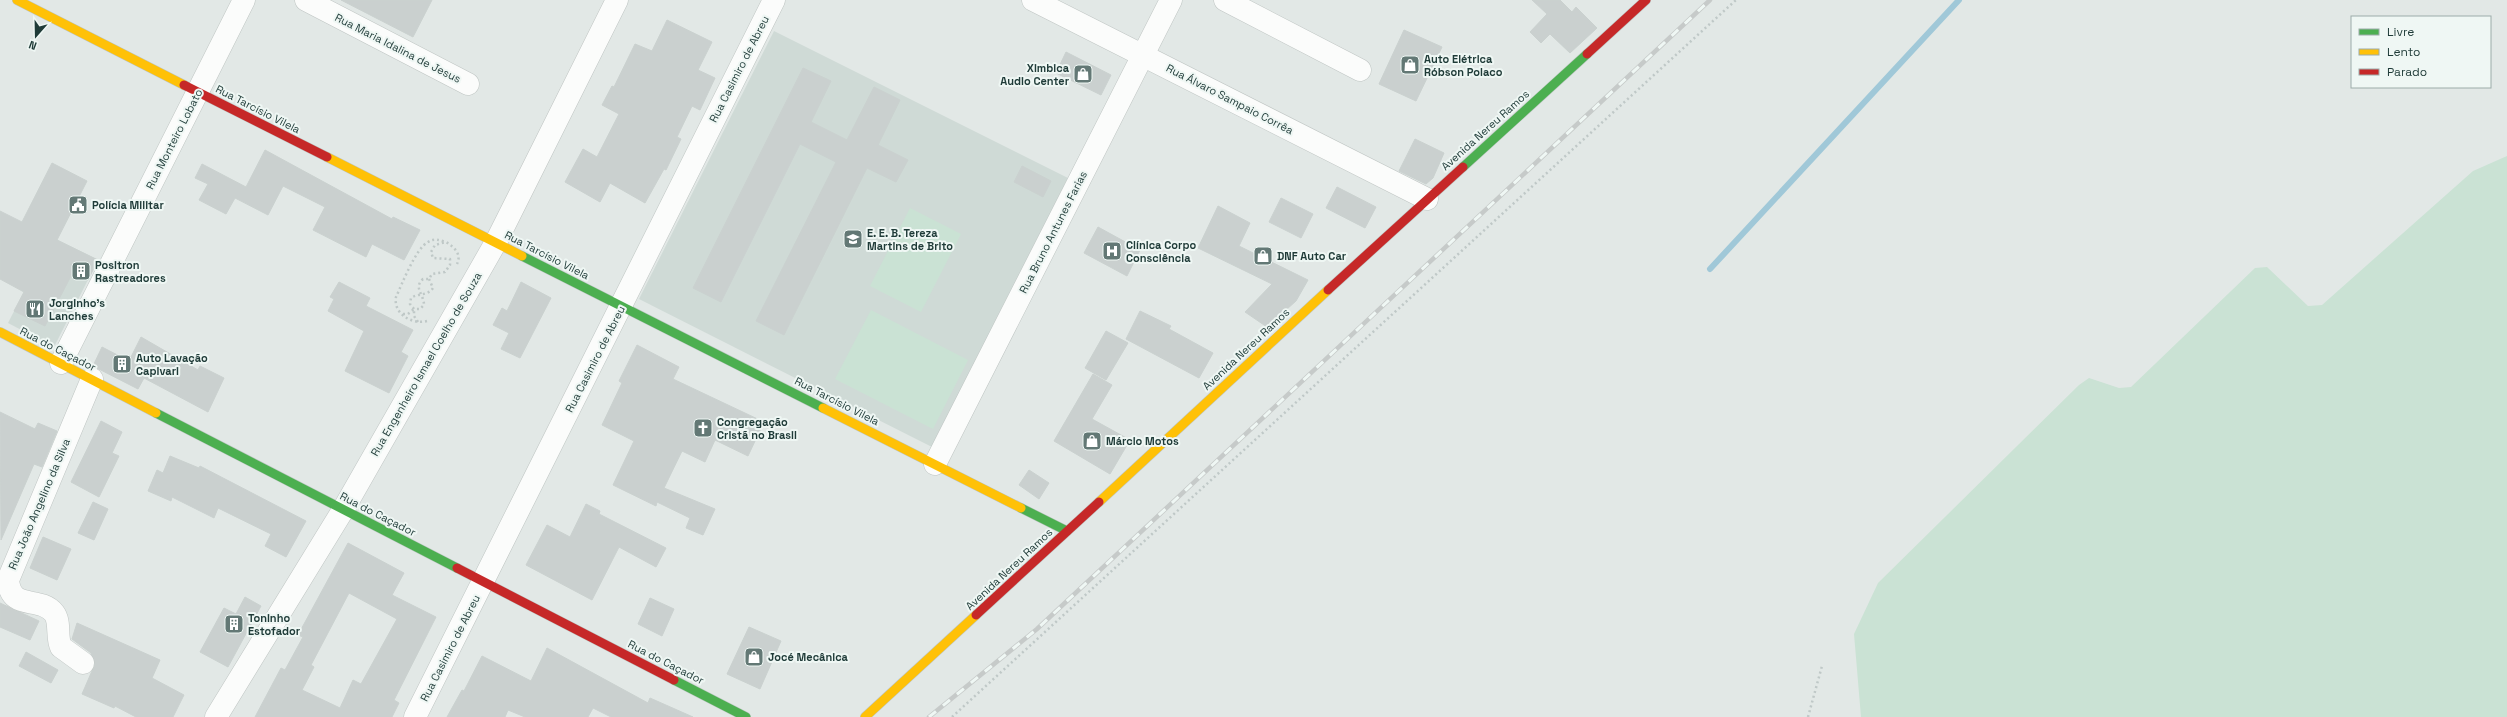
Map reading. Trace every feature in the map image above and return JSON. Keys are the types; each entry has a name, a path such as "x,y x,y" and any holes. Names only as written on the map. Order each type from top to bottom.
{"street":[{"name":"Rua Tarcísio Vilela","path":"17,0 1067,531"},
{"name":"Rua Monteiro Lobato","path":"61,363 244,0"},
{"name":"Rua Maria Idalina de Jesus","path":"306,0 468,84"},
{"name":"Rua Engenheiro Ismael Coelho de Souza","path":"216,717 343,510 496,242 616,0"},
{"name":"Rua Casimiro de Abreu","path":"415,717 774,0"},
{"name":"Rua Álvaro Sampaio Corrêa","path":"1033,0 1427,199"},
{"name":"Rua Bruno Antunes Farias","path":"935,464 1171,0"},
{"path":"1226,0 1360,70"},
{"name":"Avenida Nereu Ramos","path":"866,717 1427,199 1646,0"},
{"name":"Rua do Caçador","path":"0,332 746,717"},
{"name":"Rua João Angelino da Silva","path":"83,663 61,647 57,620 54,613 49,609 15,598 9,590 8,580 92,379"}],"path":[{"path":"952,717 1736,0"},
{"path":"432,316 426,322 418,322 402,314 394,305 396,297 420,250 426,242 435,239 446,242 457,252 459,260 456,267"},
{"path":"429,279 432,274 445,272 450,265 450,259 433,258 431,252 435,245 446,242"},
{"path":"402,314 408,314 414,309 420,309 424,305 422,294 418,288 419,283 423,279 429,279"},
{"path":"418,322 414,316 414,309 410,304 411,298 416,294 430,292 433,288 429,279"},
{"path":"1808,717 1822,666"}],"shaded area":[{"name":"E. E. B. Tereza Martins de Brito","path":"774,31 1068,178 932,447 639,299"},
{"path":"52,237 98,260 54,347 8,323"}],"green space":[{"path":"2507,156 2507,717 1861,717 1854,634 1878,583 2079,385 2089,378 2119,388 2131,387 2255,268 2267,267 2308,306 2322,305 2473,171"},
{"path":"910,208 961,234 921,312 870,286"},
{"path":"871,310 968,360 933,429 835,379"}],"building":[{"path":"341,0 432,0 413,37"},
{"path":"1532,0 1560,0 1572,12 1576,7 1597,28 1570,53 1550,34 1541,43 1530,32 1547,14"},
{"path":"667,20 712,42 698,70 715,78 700,110 692,106 677,137 681,139 666,170 664,169 645,203 610,183 600,202 565,182 583,149 597,157 619,114 602,105 612,86 614,87 635,44 652,51"},
{"name":"Auto Elétrica Róbson Polaco","path":"1404,30 1442,47 1416,101 1379,84"},
{"name":"Ximbica Audio Center","path":"1066,52 1111,75 1101,95 1056,73"},
{"path":"803,68 831,81 811,122 847,140 874,87 900,100 878,145 908,160 896,182 867,168 784,335 756,321 836,162 800,144 721,302 693,288"},
{"path":"1415,139 1444,153 1433,178 1426,184 1399,171"},
{"path":"265,150 392,219 393,217 420,230 404,260 372,244 366,257 313,230 325,207 283,186 268,215 235,198 226,214 199,200 208,184 195,178 202,164 246,187"},
{"path":"52,163 87,181 57,240 98,260 88,280 73,272 45,326 14,311 24,292 0,279 0,211 22,222"},
{"path":"1022,166 1051,181 1043,197 1014,182"},
{"path":"1337,187 1376,207 1365,228 1326,208"},
{"path":"1281,198 1313,214 1301,238 1269,222"},
{"path":"1218,206 1250,223 1239,246 1308,280 1296,301 1267,327 1245,312 1272,284 1198,248"},
{"name":"Clínica Corpo Consciência","path":"1098,227 1140,250 1127,276 1084,253"},
{"path":"339,282 370,298 366,306 413,330 401,352 408,356 389,393 345,371 364,331 328,311 334,299 330,297"},
{"path":"521,282 551,298 520,358 501,349 509,333 493,325 502,308 507,311"},
{"path":"1140,311 1171,326 1169,329 1213,353 1199,378 1126,339"},
{"path":"1106,331 1128,343 1106,380 1085,368"},
{"path":"141,337 198,370 200,366 224,378 208,412 144,378 138,389 93,366 102,347 129,361"},
{"path":"637,345 679,367 673,379 764,422 748,456 715,440 705,462 682,451 664,488 715,509 703,535 686,528 690,518 657,502 656,506 613,485 634,441 602,425 622,383 619,381"},
{"name":"Márcio Motos","path":"1093,374 1112,385 1092,419 1130,440 1110,474 1054,441"},
{"path":"0,412 35,429 38,423 57,431 42,467 34,464 1,540"},
{"path":"101,421 122,432 112,453 119,456 99,497 71,482"},
{"path":"170,456 199,468 200,466 306,521 286,557 265,546 271,534 218,508 214,518 172,497 171,501 148,491 157,470 163,473"},
{"path":"1029,470 1049,483 1039,499 1019,485"},
{"path":"93,502 108,509 94,540 78,533"},
{"path":"586,504 600,511 599,514 666,548 656,567 619,547 592,600 526,565 547,525 570,537"},
{"path":"43,537 71,549 57,580 30,568"},
{"path":"348,543 404,573 392,595 436,617 394,700 399,703 392,717 255,717 281,668 285,670 303,637 298,635","holes":["349,593 397,619 361,684 353,680 340,708 302,690 314,667 311,665"]},
{"path":"245,597 261,606 228,667 200,652 224,608 236,614"},
{"path":"650,598 674,609 662,636 638,624"},
{"path":"0,603 39,621 30,640 0,627"},
{"path":"77,623 160,660 152,678 184,695 173,717 136,717 115,706 114,708 82,694 95,664 91,653 72,639"},
{"name":"Jocé Mecânica","path":"749,627 781,641 760,689 727,674"},
{"path":"547,648 648,703 650,698 693,717 611,717 593,708 588,717 525,717 508,710 505,717 447,717 462,690 464,691 482,656 531,681"},
{"path":"26,652 58,670 51,683 19,666"}],"waterway":[{"path":"1710,269 1959,0"}],"railway":[{"path":"929,717 1037,629 1710,0"}],"traffic: fast":[{"path":"1463,167 1587,54"},
{"path":"522,256 823,408"},
{"path":"156,413 457,568"},
{"path":"1021,508 1067,531"},
{"path":"674,680 746,717"}],"traffic: slow":[{"path":"17,0 184,85"},
{"path":"327,157 522,256"},
{"path":"1099,502 1328,290"},
{"path":"0,332 156,413"},
{"path":"823,408 1021,508"},
{"path":"865,717 976,615"}],"traffic: jam":[{"path":"1587,54 1646,0"},
{"path":"184,85 327,157"},
{"path":"1328,290 1463,167"},
{"path":"976,615 1099,502"},
{"path":"457,568 674,680"}],"place":[{"name":"Auto Elétrica Róbson Polaco","path":"1410,65"},
{"name":"Ximbica Audio Center","path":"1083,74"},
{"name":"Polícia Militar","path":"78,205"},
{"name":"E. E. B. Tereza Martins de Brito","path":"853,239"},
{"name":"Clínica Corpo Consciência","path":"1112,251"},
{"name":"DNF Auto Car","path":"1263,256"},
{"name":"Positron Rastreadores","path":"81,271"},
{"name":"Jorginho's Lanches","path":"35,309"},
{"name":"Auto Lavação Capivari","path":"122,364"},
{"name":"Congregação Cristã no Brasil","path":"703,428"},
{"name":"Márcio Motos","path":"1092,441"},
{"name":"Toninho Estofador","path":"234,624"},
{"name":"Jocé Mecânica","path":"754,657"}]}
